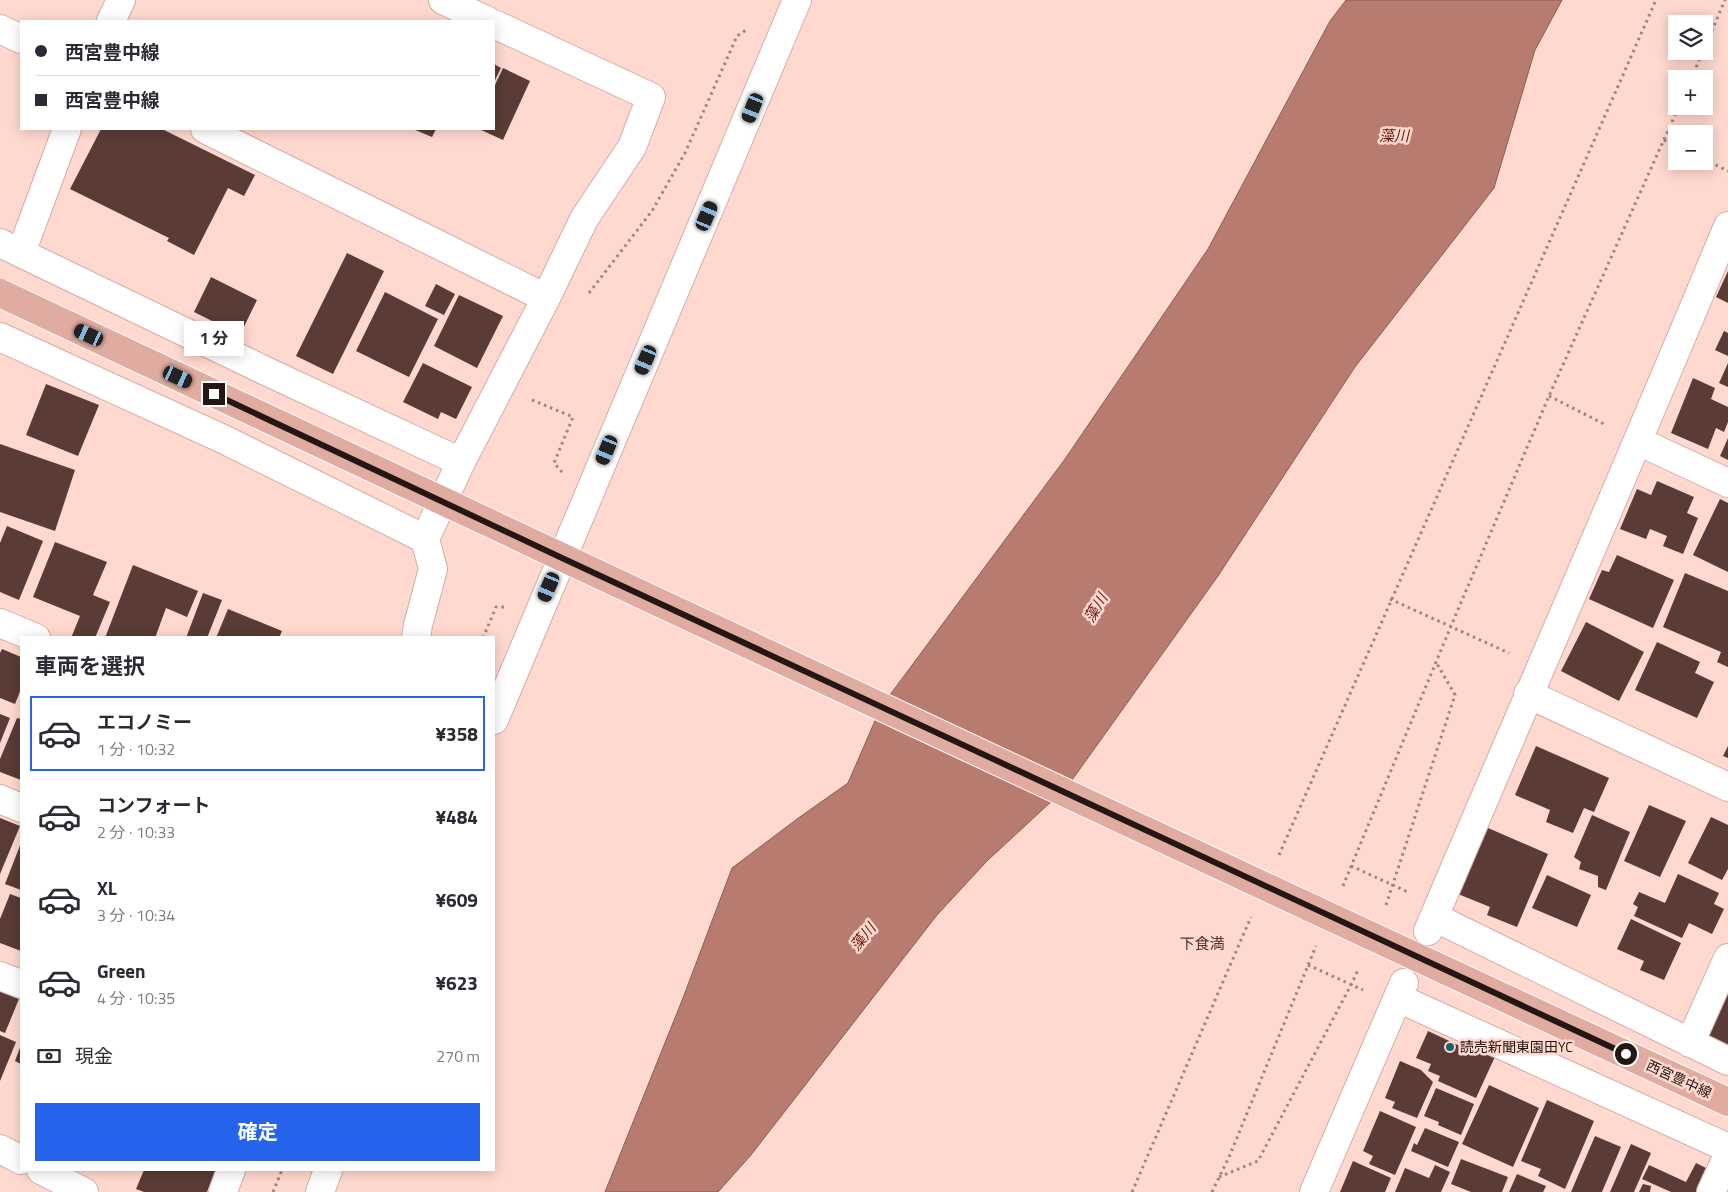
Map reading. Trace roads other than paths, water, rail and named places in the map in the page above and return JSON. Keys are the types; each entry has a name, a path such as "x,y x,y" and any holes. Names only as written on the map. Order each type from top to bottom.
{"main road":[{"name":"西宮豊中線","path":"0,293 562,558 1728,1102"}],"street":[{"path":"111,20 121,0"},
{"path":"443,0 486,20"},
{"path":"495,718 797,0"},
{"path":"416,636 433,569 425,539 461,462 546,298 584,219 632,147 651,97 495,24"},
{"path":"0,29 20,39"},
{"path":"67,130 10,248 270,374 461,462"},
{"path":"207,130 546,298"},
{"path":"1728,226 1431,924 1728,1061"},
{"path":"0,337 223,439 425,539"},
{"path":"1638,441 1728,483"},
{"path":"0,623 31,636"},
{"path":"1528,694 1728,787"},
{"path":"0,799 20,808"},
{"path":"1690,1043 1728,958"},
{"path":"0,976 20,984"},
{"path":"1314,1192 1401,991 1728,1148"},
{"path":"1711,1192 1728,1155"},
{"path":"44,1171 84,1192"},
{"path":"223,1192 232,1171"},
{"path":"320,1192 328,1171"}],"water":[{"name":"藻川","path":"1346,0 1562,0 1535,50 1494,188 1355,367 1218,576 1067,787 987,861 937,915 751,1155 718,1192 605,1192 683,998 732,868 848,783 881,707 1065,459 1208,249 1330,21"}],"place":[{"name":"読売新聞東園田YC","path":"1450,1047"}],"district":[{"name":"下食満","path":"1202,944"}]}
